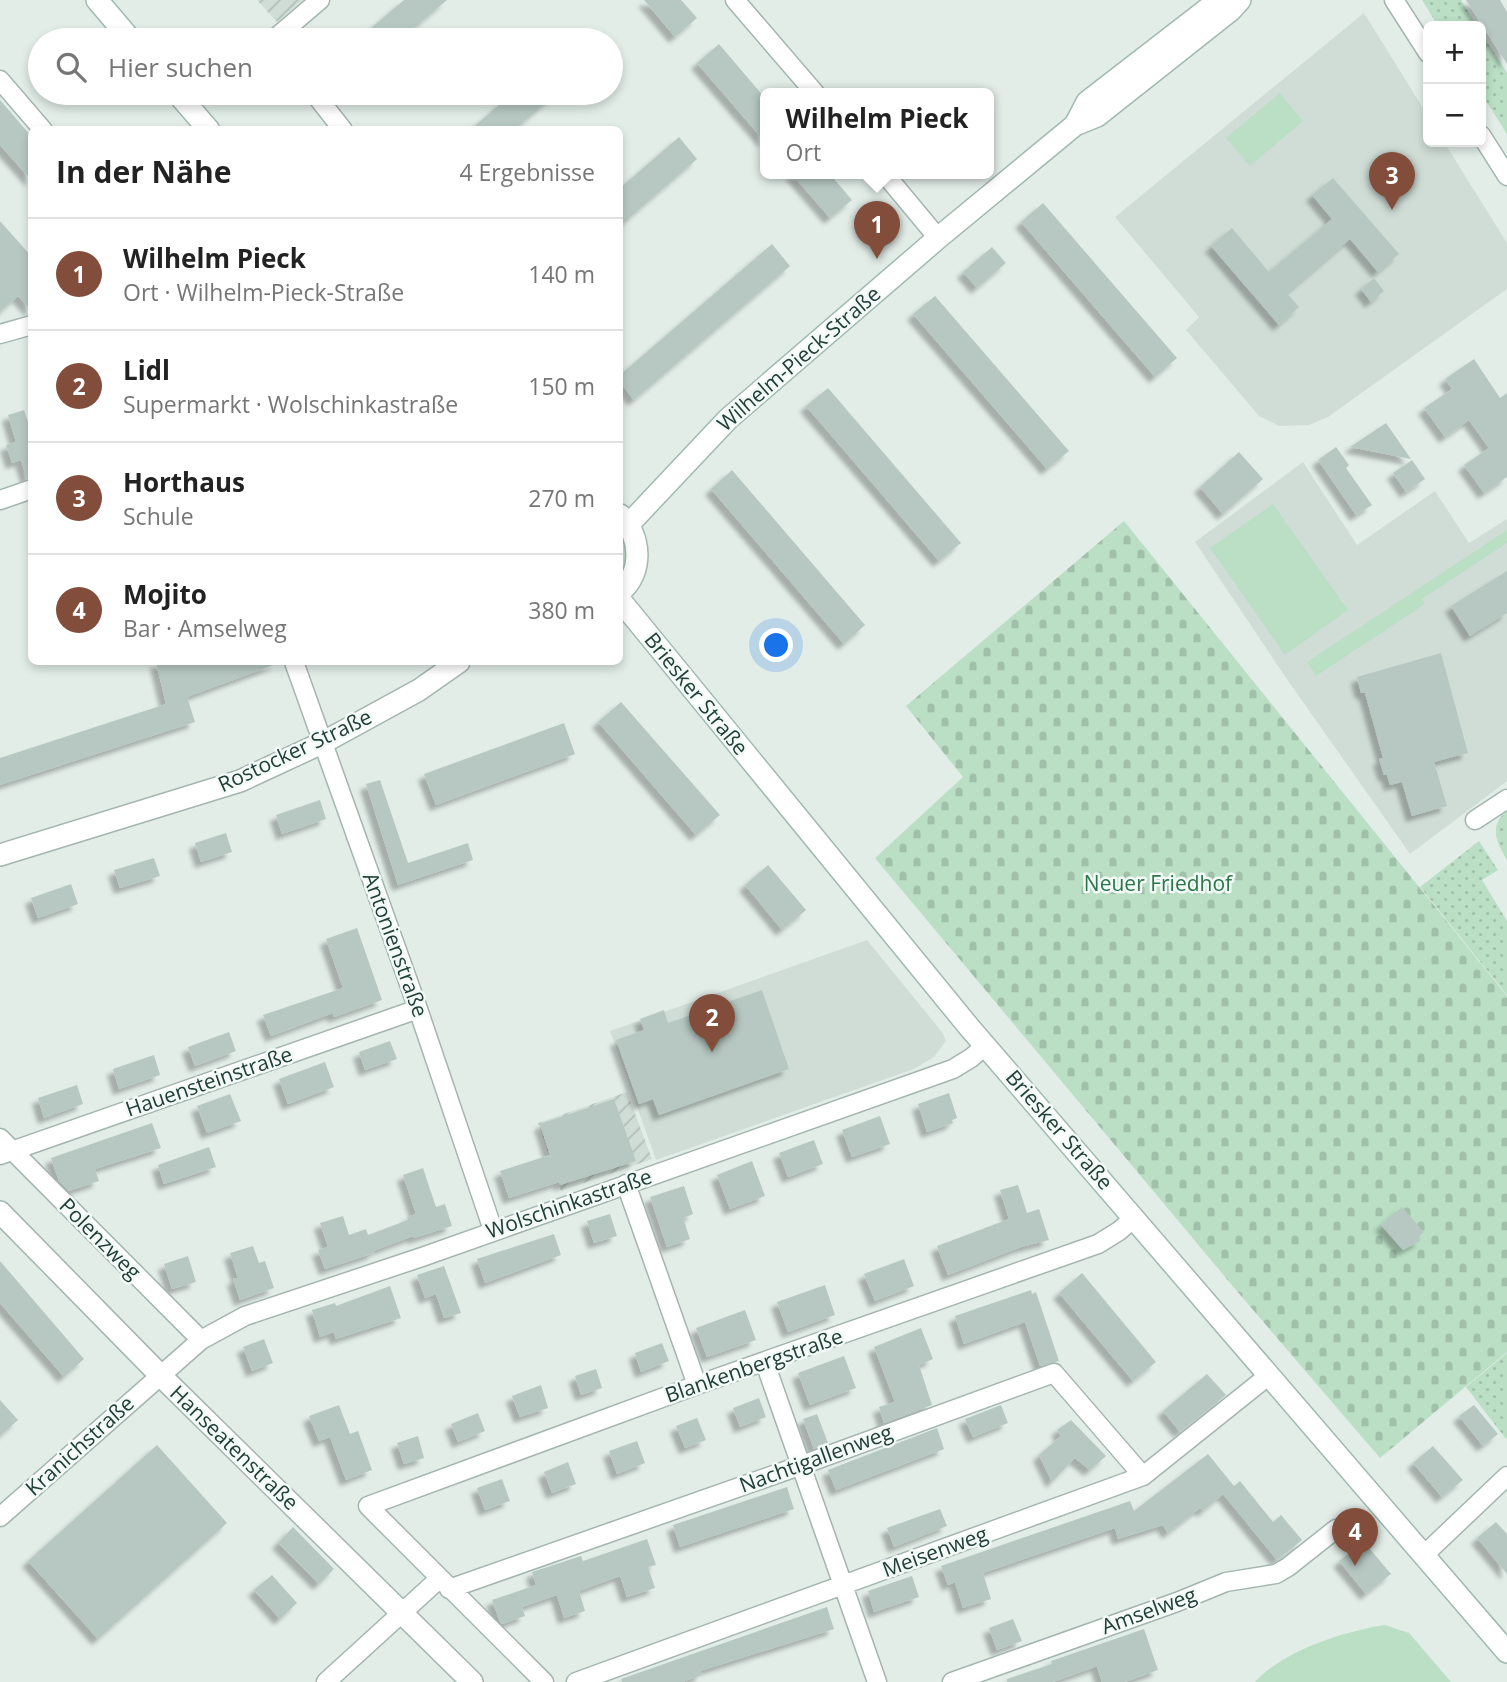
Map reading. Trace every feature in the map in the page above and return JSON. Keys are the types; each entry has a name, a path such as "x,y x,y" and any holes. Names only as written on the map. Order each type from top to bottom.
{"main road":[{"path":"97,0 121,28"},
{"name":"Wilhelm-Pieck-Straße","path":"1075,125 1087,102 1219,0"},
{"name":"Wilhelm-Pieck-Straße","path":"624,519 728,419 939,238 1075,125 1097,116 1240,0"},
{"path":"187,105 206,126"},
{"path":"623,588 630,578 637,553 636,540 624,519"},
{"name":"Briesker Straße","path":"623,604 985,1046 1507,1653"},
{"name":"Rostocker Straße","path":"0,855 240,781 324,742 419,690 455,665"},
{"name":"Hanseatenstraße","path":"0,1212 160,1375 472,1682"}],"street":[{"path":"287,28 320,0"},
{"path":"735,0 811,88"},
{"path":"1394,0 1423,45"},
{"path":"0,80 40,126"},
{"path":"323,105 340,126"},
{"path":"1486,143 1507,176"},
{"path":"889,179 939,238"},
{"path":"0,334 28,326"},
{"path":"0,500 28,490"},
{"name":"Antonienstraße","path":"295,665 418,1009 493,1230"},
{"path":"1475,820 1507,799"},
{"name":"Hauensteinstraße","path":"4,1148 418,1009"},
{"name":"Wolschinkastraße","path":"160,1375 201,1340 245,1316 422,1257 953,1069 985,1046"},
{"name":"Polenzweg","path":"4,1148 201,1340"},
{"path":"626,1184 697,1385"},
{"name":"Blankenbergstraße","path":"444,1584 368,1506 697,1385 1098,1244 1134,1218"},
{"path":"765,1363 877,1682"},
{"name":"Nachtigallenweg","path":"444,1584 802,1465 1054,1373 1143,1476"},
{"name":"Kranichstraße","path":"0,1517 160,1375"},
{"name":"Meisenweg","path":"576,1682 1143,1476 1268,1376"},
{"path":"1424,1555 1507,1476"},
{"name":"Amselweg","path":"952,1682 1226,1582 1276,1574 1336,1529"},
{"path":"326,1682 403,1614 444,1584 544,1682"}],"shaded area":[{"path":"257,0 303,0 277,22"},
{"path":"1364,13 1423,108 1423,147 1447,147 1507,243 1507,289 1328,417 1309,425 1279,426 1259,416 1186,330 1199,317 1115,217"},
{"path":"1303,462 1357,545 1435,491 1469,543 1507,519 1507,781 1410,854 1284,675 1195,542"},
{"path":"867,940 942,1032 946,1041 934,1057 914,1069 656,1160 610,1031"},
{"path":"627,1092 652,1159 561,1191 538,1123"}],"green space":[{"path":"1422,0 1461,0 1474,21 1435,21"},
{"path":"1486,40 1507,73 1507,134 1486,101"},
{"path":"1280,93 1303,121 1250,166 1226,138"},
{"path":"1273,504 1348,610 1285,655 1210,548"},
{"name":"Neuer Friedhof","path":"1124,521 1507,996 1507,1352 1380,1458 875,858 963,777 906,706"},
{"path":"1507,530 1507,543 1422,599 1425,604 1316,676 1307,662"},
{"path":"623,534 627,554 623,572"},
{"path":"1507,811 1507,860 1500,847 1496,829"},
{"path":"1479,841 1498,870 1482,880 1507,921 1507,995 1420,887"},
{"path":"1507,1353 1507,1438 1506,1439 1466,1387"},
{"path":"1385,1625 1409,1633 1451,1682 1255,1682 1281,1661 1315,1644 1351,1632"}],"building":[{"path":"404,0 447,0 414,28 371,28"},
{"path":"644,0 681,0 697,18 675,37"},
{"path":"1466,0 1500,0 1507,12 1507,64 1486,31 1486,21 1479,21"},
{"path":"719,44 760,92 760,136 697,63"},
{"path":"0,100 28,132 28,176 0,145"},
{"path":"499,105 543,105 519,126 475,126"},
{"path":"679,137 697,159 623,223 623,185"},
{"path":"1333,178 1399,254 1378,272 1350,239 1287,293 1299,307 1279,325 1211,246 1232,228 1269,272 1332,219 1312,195"},
{"path":"796,179 834,179 852,200 830,218"},
{"path":"1043,203 1177,358 1155,377 1021,222"},
{"path":"0,221 28,252 28,307 18,296 0,312"},
{"path":"772,244 790,266 634,400 623,386 623,372"},
{"path":"992,247 1006,263 977,288 963,272"},
{"path":"1374,278 1384,291 1371,302 1361,289"},
{"path":"935,296 1069,451 1047,469 913,314"},
{"path":"1474,359 1500,398 1507,393 1507,477 1484,493 1464,465 1489,448 1469,420 1445,437 1424,408 1452,389 1445,379"},
{"path":"828,388 961,543 939,561 806,406"},
{"path":"24,410 28,422 28,479 21,460 12,463 6,445 16,442 8,415"},
{"path":"1386,423 1411,459 1350,447"},
{"path":"1336,447 1349,465 1346,468 1372,505 1356,515 1318,460"},
{"path":"1239,452 1263,479 1223,514 1200,487"},
{"path":"1412,460 1425,479 1406,492 1393,473"},
{"path":"732,470 865,625 844,644 711,489"},
{"path":"1507,571 1507,613 1470,636 1451,606"},
{"path":"1441,653 1468,753 1434,762 1447,806 1412,816 1402,782 1390,785 1387,775 1384,775 1379,759 1383,758 1365,693 1361,693 1357,677"},
{"path":"157,665 274,665 187,697 195,722 0,785 0,758 166,704"},
{"path":"621,702 720,815 696,835 598,722"},
{"path":"564,723 575,754 436,805 424,774"},
{"path":"380,780 408,863 468,843 473,860 398,885 366,784"},
{"path":"320,800 326,819 282,834 276,815"},
{"path":"226,833 232,852 201,862 195,843"},
{"path":"154,858 160,876 120,888 114,870"},
{"path":"768,865 806,910 782,930 745,885"},
{"path":"71,884 78,904 38,918 31,898"},
{"path":"357,928 382,1000 334,1017 333,1013 271,1036 263,1015 343,988 326,939"},
{"path":"762,990 789,1069 659,1115 653,1099 639,1104 616,1040 644,1030 640,1019 664,1010 668,1023"},
{"path":"229,1032 236,1051 195,1066 188,1047"},
{"path":"390,1041 397,1059 365,1070 359,1052"},
{"path":"154,1055 160,1075 119,1089 113,1069"},
{"path":"325,1062 334,1087 288,1104 279,1079"},
{"path":"77,1085 83,1104 44,1118 38,1098"},
{"path":"949,1093 957,1118 952,1120 953,1123 927,1132 918,1104"},
{"path":"230,1094 241,1121 207,1133 197,1106"},
{"path":"614,1099 636,1161 509,1198 500,1171 550,1155 540,1124"},
{"path":"880,1116 890,1144 852,1157 842,1130"},
{"path":"152,1123 161,1148 95,1169 99,1181 69,1191 59,1181 51,1158"},
{"path":"814,1140 823,1164 788,1177 779,1153"},
{"path":"209,1147 216,1167 164,1184 158,1165"},
{"path":"752,1161 765,1196 730,1209 717,1175"},
{"path":"423,1168 436,1207 445,1204 452,1226 414,1238 413,1236 373,1251 374,1253 325,1269 318,1250 328,1247 320,1223 343,1216 349,1235 366,1229 368,1235 408,1220 407,1217 416,1214 403,1175"},
{"path":"1018,1185 1027,1213 1039,1209 1049,1240 1021,1247 948,1275 937,1246 1009,1219 1000,1190"},
{"path":"684,1186 693,1214 683,1218 690,1239 667,1247 650,1197"},
{"path":"1402,1207 1424,1232 1419,1236 1420,1241 1403,1250 1381,1225"},
{"path":"610,1214 617,1236 594,1243 587,1221"},
{"path":"554,1234 561,1255 485,1283 477,1259"},
{"path":"253,1246 259,1263 265,1261 274,1288 240,1300 233,1279 238,1278 230,1253"},
{"path":"188,1256 196,1282 172,1289 164,1264"},
{"path":"904,1259 914,1286 875,1301 864,1274"},
{"path":"0,1261 84,1359 64,1377 0,1303"},
{"path":"444,1266 461,1313 444,1318 436,1294 425,1298 417,1275"},
{"path":"1082,1273 1156,1362 1133,1381 1059,1293"},
{"path":"825,1285 835,1315 788,1332 777,1302"},
{"path":"390,1286 401,1318 336,1339 334,1332 320,1337 312,1310 335,1303 336,1306"},
{"path":"1031,1290 1032,1294 1036,1292 1059,1361 1040,1366 1025,1322 964,1344 955,1316"},
{"path":"745,1310 756,1340 707,1357 696,1328"},
{"path":"921,1328 933,1359 919,1365 932,1405 884,1423 879,1407 895,1402 874,1347"},
{"path":"264,1339 273,1363 252,1371 243,1347"},
{"path":"662,1343 669,1361 641,1372 635,1353"},
{"path":"844,1356 856,1388 810,1405 798,1373"},
{"path":"596,1369 602,1388 581,1395 575,1376"},
{"path":"1207,1374 1226,1395 1180,1432 1163,1411"},
{"path":"541,1385 548,1408 520,1417 512,1396"},
{"path":"759,1398 766,1417 740,1427 733,1408"},
{"path":"0,1400 18,1420 0,1436"},
{"path":"339,1405 350,1434 358,1431 372,1470 346,1480 330,1437 319,1441 309,1416"},
{"path":"1001,1405 1008,1423 973,1437 965,1419"},
{"path":"1474,1405 1498,1434 1483,1446 1459,1416"},
{"path":"478,1413 485,1431 458,1442 451,1424"},
{"path":"817,1414 828,1443 814,1449 803,1419"},
{"path":"697,1418 706,1440 685,1448 676,1426"},
{"path":"1071,1420 1106,1456 1090,1470 1075,1458 1052,1482 1039,1455 1061,1436 1057,1430"},
{"path":"937,1428 944,1449 836,1490 828,1470"},
{"path":"418,1436 424,1458 404,1464 397,1443"},
{"path":"637,1441 645,1463 617,1474 609,1451"},
{"path":"157,1445 227,1523 98,1639 28,1561"},
{"path":"1433,1446 1463,1480 1442,1497 1413,1463"},
{"path":"1208,1454 1234,1486 1240,1481 1273,1522 1281,1515 1302,1540 1277,1560 1223,1494 1203,1511 1200,1508 1168,1533 1163,1525 1118,1539 1115,1528 983,1573 991,1599 963,1608 955,1582 948,1585 941,1566 1130,1501 1134,1511"},
{"path":"568,1462 576,1484 552,1493 544,1472"},
{"path":"502,1479 510,1501 485,1510 477,1488"},
{"path":"787,1487 794,1509 680,1547 673,1525"},
{"path":"940,1509 947,1526 894,1547 887,1528"},
{"path":"1496,1522 1507,1534 1507,1574 1477,1538"},
{"path":"293,1527 334,1569 319,1584 278,1543"},
{"path":"647,1539 656,1565 648,1567 655,1588 627,1597 620,1576 579,1591 585,1611 564,1618 557,1595 522,1607 525,1616 502,1624 500,1622 492,1600 536,1585 532,1572 581,1556 583,1561"},
{"path":"1364,1542 1391,1574 1366,1594 1339,1561"},
{"path":"272,1575 297,1603 280,1619 254,1590"},
{"path":"912,1576 919,1597 874,1612 868,1591"},
{"path":"827,1607 834,1629 700,1671 702,1675 682,1682 622,1682 621,1679"},
{"path":"1013,1619 1022,1641 997,1650 989,1628"},
{"path":"1144,1629 1158,1670 1125,1682 1102,1682 1097,1666 1053,1682 1007,1682 1007,1679 1052,1664 1051,1661"}],"place":[{"name":"Horthaus","path":"1392,210"},
{"name":"Wilhelm Pieck","path":"877,259"},
{"name":"Lidl","path":"712,1052"},
{"name":"Mojito","path":"1355,1566"}]}
